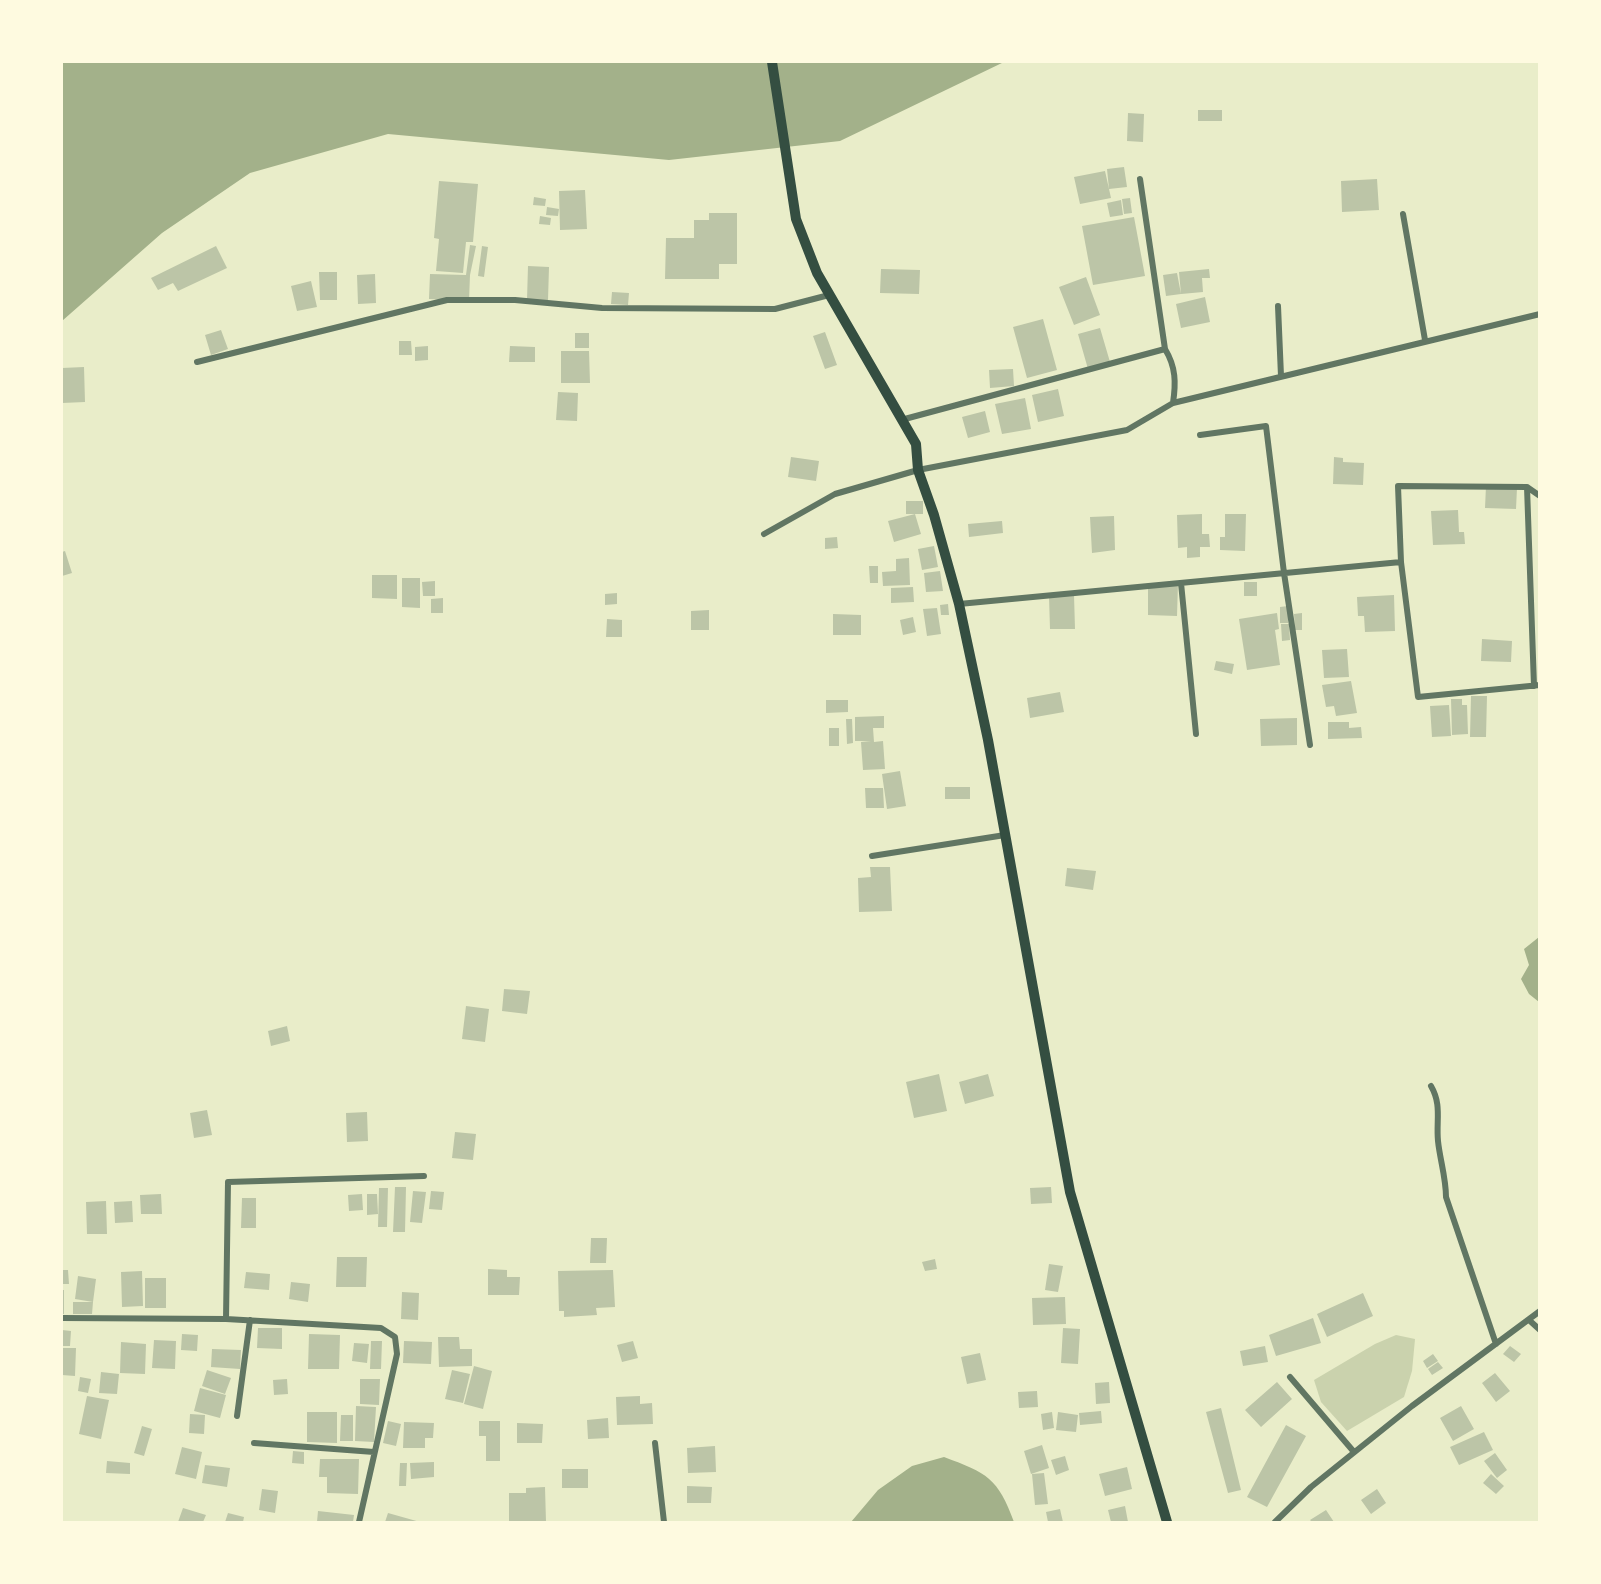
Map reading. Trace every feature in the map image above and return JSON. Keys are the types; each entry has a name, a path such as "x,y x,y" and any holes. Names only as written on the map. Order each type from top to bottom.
{"main road":[{"path":"772,62 796,219 817,273 916,444 918,470 934,515 959,604 1005,835 1070,1191 1167,1522"}],"street":[{"path":"1140,179 1165,349 1172,360 1176,384 1173,403"},
{"path":"1403,214 1425,340"},
{"path":"196,362 447,300 515,300 602,308 775,309 829,295"},
{"path":"1278,306 1281,376"},
{"path":"764,534 834,494 918,470 1127,430 1173,403 1539,314"},
{"path":"901,420 1165,349"},
{"path":"1200,435 1266,426 1284,573 1310,745"},
{"path":"1527,487 1537,685 1418,697 1401,562 1398,486 1527,487 1539,496"},
{"path":"959,604 1401,562"},
{"path":"1181,583 1196,734"},
{"path":"872,856 1005,835"},
{"path":"1431,1086 1439,1106 1438,1142 1446,1179 1446,1197 1496,1344"},
{"path":"226,1319 228,1182 424,1176"},
{"path":"1275,1522 1311,1487 1354,1452 1539,1311"},
{"path":"62,1318 250,1320 381,1328 395,1337 397,1354 359,1522"},
{"path":"237,1416 250,1320"},
{"path":"1529,1320 1539,1330"},
{"path":"1290,1377 1354,1452"},
{"path":"254,1443 374,1452"},
{"path":"655,1443 664,1522"}],"shaded area":[{"path":"62,62 1004,62 840,141 669,160 388,134 250,173 162,233 62,321"},
{"path":"1539,937 1539,1002 1529,994 1521,979 1529,965 1524,949"},
{"path":"1396,1335 1415,1339 1412,1371 1404,1397 1347,1431 1321,1402 1314,1380 1375,1344"},
{"path":"944,1457 971,1468 989,1479 1002,1496 1014,1522 851,1522 878,1490 912,1466"}],"building":[{"path":"1198,110 1222,110 1222,121 1198,121"},
{"path":"1128,113 1144,114 1143,142 1127,141"},
{"path":"1124,167 1127,187 1109,189 1107,169"},
{"path":"1105,171 1111,198 1080,204 1074,177"},
{"path":"1377,179 1379,210 1342,212 1341,181"},
{"path":"439,181 478,184 473,242 466,242 463,273 436,271 439,239 434,238"},
{"path":"585,190 587,229 560,230 559,191"},
{"path":"534,197 546,199 545,206 533,205"},
{"path":"1130,198 1132,213 1124,214 1122,199"},
{"path":"1121,200 1123,215 1110,217 1107,203"},
{"path":"547,207 559,209 558,216 546,215"},
{"path":"709,213 737,213 737,264 719,264 719,279 665,279 666,238 694,238 694,220 709,220"},
{"path":"540,216 551,218 550,225 539,224"},
{"path":"1134,217 1145,276 1093,285 1082,226"},
{"path":"470,245 476,246 470,275 469,301 429,299 430,274 466,275"},
{"path":"216,246 227,268 178,291 173,283 158,290 151,278"},
{"path":"482,246 488,247 484,277 478,276"},
{"path":"528,266 549,267 548,300 527,300"},
{"path":"881,269 920,270 919,294 880,293"},
{"path":"1209,269 1210,278 1202,278 1203,292 1181,294 1179,272"},
{"path":"319,272 337,272 337,300 320,300"},
{"path":"1177,273 1181,294 1166,296 1163,275"},
{"path":"375,274 376,303 358,304 357,275"},
{"path":"1086,277 1100,315 1074,325 1059,287"},
{"path":"311,281 317,307 297,311 291,286"},
{"path":"612,292 629,293 628,305 611,304"},
{"path":"1205,297 1210,322 1181,328 1176,304"},
{"path":"1043,319 1057,370 1027,378 1013,327"},
{"path":"1100,328 1110,362 1088,369 1078,334"},
{"path":"221,330 228,349 211,355 205,335"},
{"path":"825,332 837,365 825,369 813,336"},
{"path":"575,333 589,333 589,348 575,348"},
{"path":"399,341 411,341 412,355 399,355"},
{"path":"428,346 428,360 415,361 415,347"},
{"path":"510,346 535,347 535,362 509,362"},
{"path":"561,351 589,351 590,383 561,383"},
{"path":"84,367 85,402 62,403 62,368"},
{"path":"1013,369 1014,386 990,388 989,370"},
{"path":"1058,389 1064,416 1038,422 1032,395"},
{"path":"558,392 578,393 577,421 556,420"},
{"path":"1025,398 1031,429 1002,434 995,404"},
{"path":"985,411 990,432 968,438 962,417"},
{"path":"791,457 819,461 816,481 788,477"},
{"path":"1334,457 1343,458 1343,462 1364,463 1363,485 1333,484"},
{"path":"1486,486 1517,488 1516,509 1485,508"},
{"path":"906,501 923,501 923,514 906,514"},
{"path":"1458,510 1459,532 1464,532 1465,544 1433,545 1431,511"},
{"path":"915,514 921,534 894,542 888,521"},
{"path":"1202,514 1202,534 1209,534 1210,547 1200,547 1200,557 1187,558 1187,547 1178,548 1177,515"},
{"path":"1225,514 1246,514 1245,551 1220,550 1220,537 1225,537"},
{"path":"1114,516 1115,550 1092,553 1090,517"},
{"path":"1002,521 1003,533 969,537 968,524"},
{"path":"837,537 838,548 825,549 825,538"},
{"path":"934,546 938,567 922,570 918,549"},
{"path":"65,551 72,573 62,576 62,552"},
{"path":"909,558 910,585 883,586 882,572 896,571 896,559"},
{"path":"869,566 878,566 878,583 870,583"},
{"path":"940,571 943,591 926,592 924,573"},
{"path":"372,575 397,575 397,599 372,598"},
{"path":"402,578 420,578 420,608 402,607"},
{"path":"435,581 435,596 423,596 422,582"},
{"path":"1244,582 1257,582 1257,596 1244,596"},
{"path":"1148,583 1178,583 1177,616 1148,615"},
{"path":"913,587 914,602 891,603 891,588"},
{"path":"617,593 617,604 605,605 605,594"},
{"path":"1074,595 1075,629 1050,629 1049,596"},
{"path":"1394,595 1395,631 1365,632 1364,616 1358,616 1357,597"},
{"path":"443,598 443,613 431,613 431,599"},
{"path":"948,604 949,615 941,615 940,605"},
{"path":"1288,606 1288,623 1280,623 1280,607"},
{"path":"937,608 941,634 927,636 923,609"},
{"path":"709,610 709,630 691,630 691,611"},
{"path":"1277,613 1279,629 1275,630 1280,665 1247,670 1239,619"},
{"path":"1302,613 1302,630 1295,630 1294,614"},
{"path":"833,614 861,615 861,635 833,635"},
{"path":"913,617 916,632 903,635 900,620"},
{"path":"607,619 622,620 622,637 606,637"},
{"path":"1281,624 1289,624 1290,640 1282,641"},
{"path":"1482,639 1512,641 1511,662 1481,661"},
{"path":"1347,649 1349,677 1324,678 1322,650"},
{"path":"1216,661 1234,664 1232,674 1214,670"},
{"path":"1351,681 1357,713 1336,716 1334,706 1326,707 1322,685"},
{"path":"1060,692 1064,712 1030,718 1027,698"},
{"path":"1471,696 1487,696 1486,737 1470,737"},
{"path":"1451,699 1462,699 1462,705 1467,705 1468,734 1452,735"},
{"path":"826,700 848,700 848,712 826,713"},
{"path":"1449,705 1451,736 1432,737 1430,706"},
{"path":"884,716 884,728 873,728 874,742 883,741 885,769 863,770 861,742 871,741 855,741 855,717"},
{"path":"1297,718 1297,745 1261,746 1260,719"},
{"path":"846,719 852,719 853,743 847,744"},
{"path":"1328,722 1349,722 1349,728 1361,727 1362,738 1328,739"},
{"path":"829,728 839,728 839,746 829,746"},
{"path":"900,771 906,806 887,809 882,774"},
{"path":"945,787 970,787 970,799 945,799"},
{"path":"865,788 883,788 884,808 866,808"},
{"path":"870,867 890,867 892,911 859,912 858,878 871,877"},
{"path":"1067,868 1096,871 1093,890 1065,886"},
{"path":"504,989 530,991 527,1014 502,1011"},
{"path":"466,1006 489,1009 485,1042 462,1039"},
{"path":"287,1026 290,1041 271,1046 268,1031"},
{"path":"939,1074 947,1111 914,1118 906,1082"},
{"path":"988,1074 994,1096 965,1104 959,1082"},
{"path":"207,1110 212,1135 194,1138 190,1113"},
{"path":"367,1112 368,1141 347,1142 346,1113"},
{"path":"455,1132 476,1134 473,1160 452,1158"},
{"path":"395,1187 406,1187 405,1232 393,1232"},
{"path":"1051,1187 1052,1203 1031,1204 1030,1188"},
{"path":"379,1188 388,1188 387,1227 378,1227"},
{"path":"413,1191 426,1192 422,1223 410,1222"},
{"path":"431,1191 444,1192 442,1210 429,1209"},
{"path":"161,1194 162,1214 141,1214 140,1195"},
{"path":"362,1194 363,1210 349,1211 348,1195"},
{"path":"367,1194 377,1194 378,1214 367,1215"},
{"path":"242,1198 256,1198 256,1228 241,1228"},
{"path":"106,1201 107,1234 87,1234 86,1202"},
{"path":"132,1201 133,1222 115,1223 114,1202"},
{"path":"591,1238 607,1238 606,1263 590,1263"},
{"path":"337,1257 367,1257 366,1287 336,1287"},
{"path":"935,1259 937,1269 925,1271 922,1262"},
{"path":"1049,1264 1063,1266 1058,1292 1045,1290"},
{"path":"488,1269 507,1270 507,1277 520,1277 519,1295 488,1295"},
{"path":"62,1270 68,1270 69,1284 62,1284"},
{"path":"613,1270 615,1307 596,1308 597,1315 564,1317 564,1311 559,1311 558,1271"},
{"path":"142,1271 143,1306 122,1307 121,1272"},
{"path":"246,1272 270,1274 269,1290 244,1288"},
{"path":"78,1276 96,1279 93,1302 75,1299"},
{"path":"145,1278 166,1278 166,1308 145,1308"},
{"path":"291,1282 310,1284 308,1302 289,1299"},
{"path":"62,1290 64,1290 64,1314 62,1314"},
{"path":"402,1292 419,1293 418,1320 401,1319"},
{"path":"1363,1293 1373,1316 1327,1337 1317,1314"},
{"path":"1065,1297 1066,1324 1033,1325 1032,1298"},
{"path":"73,1302 93,1302 92,1314 73,1314"},
{"path":"1313,1318 1321,1343 1276,1356 1269,1335"},
{"path":"258,1328 282,1328 282,1349 257,1348"},
{"path":"1063,1328 1080,1329 1078,1364 1061,1363"},
{"path":"62,1330 71,1331 70,1346 62,1346"},
{"path":"182,1334 198,1335 197,1351 181,1350"},
{"path":"309,1334 340,1335 339,1369 308,1369"},
{"path":"438,1337 459,1337 460,1349 472,1349 472,1366 439,1367"},
{"path":"154,1340 176,1341 175,1369 152,1368"},
{"path":"371,1341 382,1341 381,1369 370,1369"},
{"path":"404,1341 432,1342 431,1364 403,1363"},
{"path":"633,1341 638,1358 622,1362 617,1345"},
{"path":"121,1342 146,1344 145,1374 120,1373"},
{"path":"354,1343 369,1344 367,1363 352,1361"},
{"path":"1265,1346 1268,1362 1243,1366 1240,1351"},
{"path":"1510,1346 1521,1354 1514,1362 1503,1354"},
{"path":"62,1348 76,1348 75,1376 62,1375"},
{"path":"212,1349 241,1350 240,1369 211,1367"},
{"path":"980,1353 986,1380 967,1384 961,1357"},
{"path":"1433,1354 1438,1361 1427,1368 1423,1361"},
{"path":"1438,1362 1443,1368 1432,1375 1428,1369"},
{"path":"474,1366 492,1371 483,1409 464,1404"},
{"path":"207,1370 231,1378 225,1394 202,1386"},
{"path":"452,1370 470,1374 463,1403 445,1399"},
{"path":"101,1372 119,1374 117,1394 99,1393"},
{"path":"1495,1373 1510,1391 1496,1402 1482,1383"},
{"path":"80,1377 91,1379 88,1393 78,1391"},
{"path":"287,1379 288,1394 274,1395 273,1380"},
{"path":"360,1379 380,1379 379,1405 360,1404"},
{"path":"1109,1382 1110,1403 1096,1404 1095,1383"},
{"path":"1277,1382 1292,1399 1261,1427 1245,1410"},
{"path":"200,1388 226,1395 220,1418 194,1411"},
{"path":"1037,1391 1038,1407 1019,1408 1018,1392"},
{"path":"87,1396 109,1400 101,1439 79,1434"},
{"path":"640,1396 640,1404 652,1403 653,1424 617,1425 616,1397"},
{"path":"356,1406 376,1407 374,1442 355,1441"},
{"path":"1461,1406 1474,1429 1453,1441 1440,1418"},
{"path":"1221,1408 1241,1490 1228,1493 1206,1412"},
{"path":"1101,1411 1102,1423 1080,1425 1079,1413"},
{"path":"307,1412 337,1412 337,1443 307,1442"},
{"path":"1052,1412 1054,1428 1043,1430 1041,1414"},
{"path":"1058,1412 1078,1415 1076,1432 1056,1430"},
{"path":"190,1414 205,1415 204,1434 189,1433"},
{"path":"341,1415 353,1415 353,1441 340,1441"},
{"path":"608,1418 609,1438 588,1439 587,1420"},
{"path":"388,1421 401,1424 396,1446 383,1443"},
{"path":"479,1421 500,1421 500,1461 486,1461 486,1436 479,1436"},
{"path":"404,1422 434,1423 433,1438 425,1438 425,1448 403,1448"},
{"path":"517,1423 543,1424 542,1443 517,1443"},
{"path":"1286,1425 1306,1436 1267,1507 1247,1497"},
{"path":"142,1426 152,1429 144,1456 134,1453"},
{"path":"1484,1432 1493,1450 1459,1465 1450,1447"},
{"path":"1042,1445 1049,1468 1031,1474 1024,1451"},
{"path":"715,1446 716,1472 688,1473 687,1448"},
{"path":"182,1447 202,1452 196,1479 175,1474"},
{"path":"293,1451 304,1452 304,1464 292,1463"},
{"path":"1495,1453 1507,1470 1497,1478 1484,1461"},
{"path":"1065,1456 1069,1470 1056,1475 1051,1460"},
{"path":"320,1459 359,1459 358,1494 327,1493 327,1477 319,1477"},
{"path":"107,1461 130,1463 130,1474 106,1473"},
{"path":"434,1462 434,1477 411,1479 410,1463"},
{"path":"400,1463 407,1463 406,1486 399,1486"},
{"path":"205,1465 230,1468 227,1487 202,1483"},
{"path":"1127,1467 1132,1489 1105,1496 1099,1474"},
{"path":"562,1469 588,1469 588,1488 562,1488"},
{"path":"1044,1473 1048,1504 1035,1505 1032,1474"},
{"path":"1491,1474 1504,1486 1496,1494 1483,1483"},
{"path":"687,1486 712,1487 711,1503 687,1503"},
{"path":"545,1487 546,1522 509,1522 509,1493 526,1493 526,1488"},
{"path":"262,1489 278,1491 275,1513 259,1510"},
{"path":"1377,1489 1386,1503 1371,1514 1361,1500"},
{"path":"1125,1506 1128,1522 1111,1522 1108,1510"},
{"path":"183,1508 206,1515 203,1522 178,1522"},
{"path":"1060,1509 1063,1522 1048,1522 1046,1512"},
{"path":"1326,1510 1334,1522 1312,1522 1310,1520"},
{"path":"318,1511 354,1515 353,1522 317,1522"},
{"path":"228,1513 244,1517 243,1522 225,1522"},
{"path":"388,1513 420,1522 385,1522"}]}
